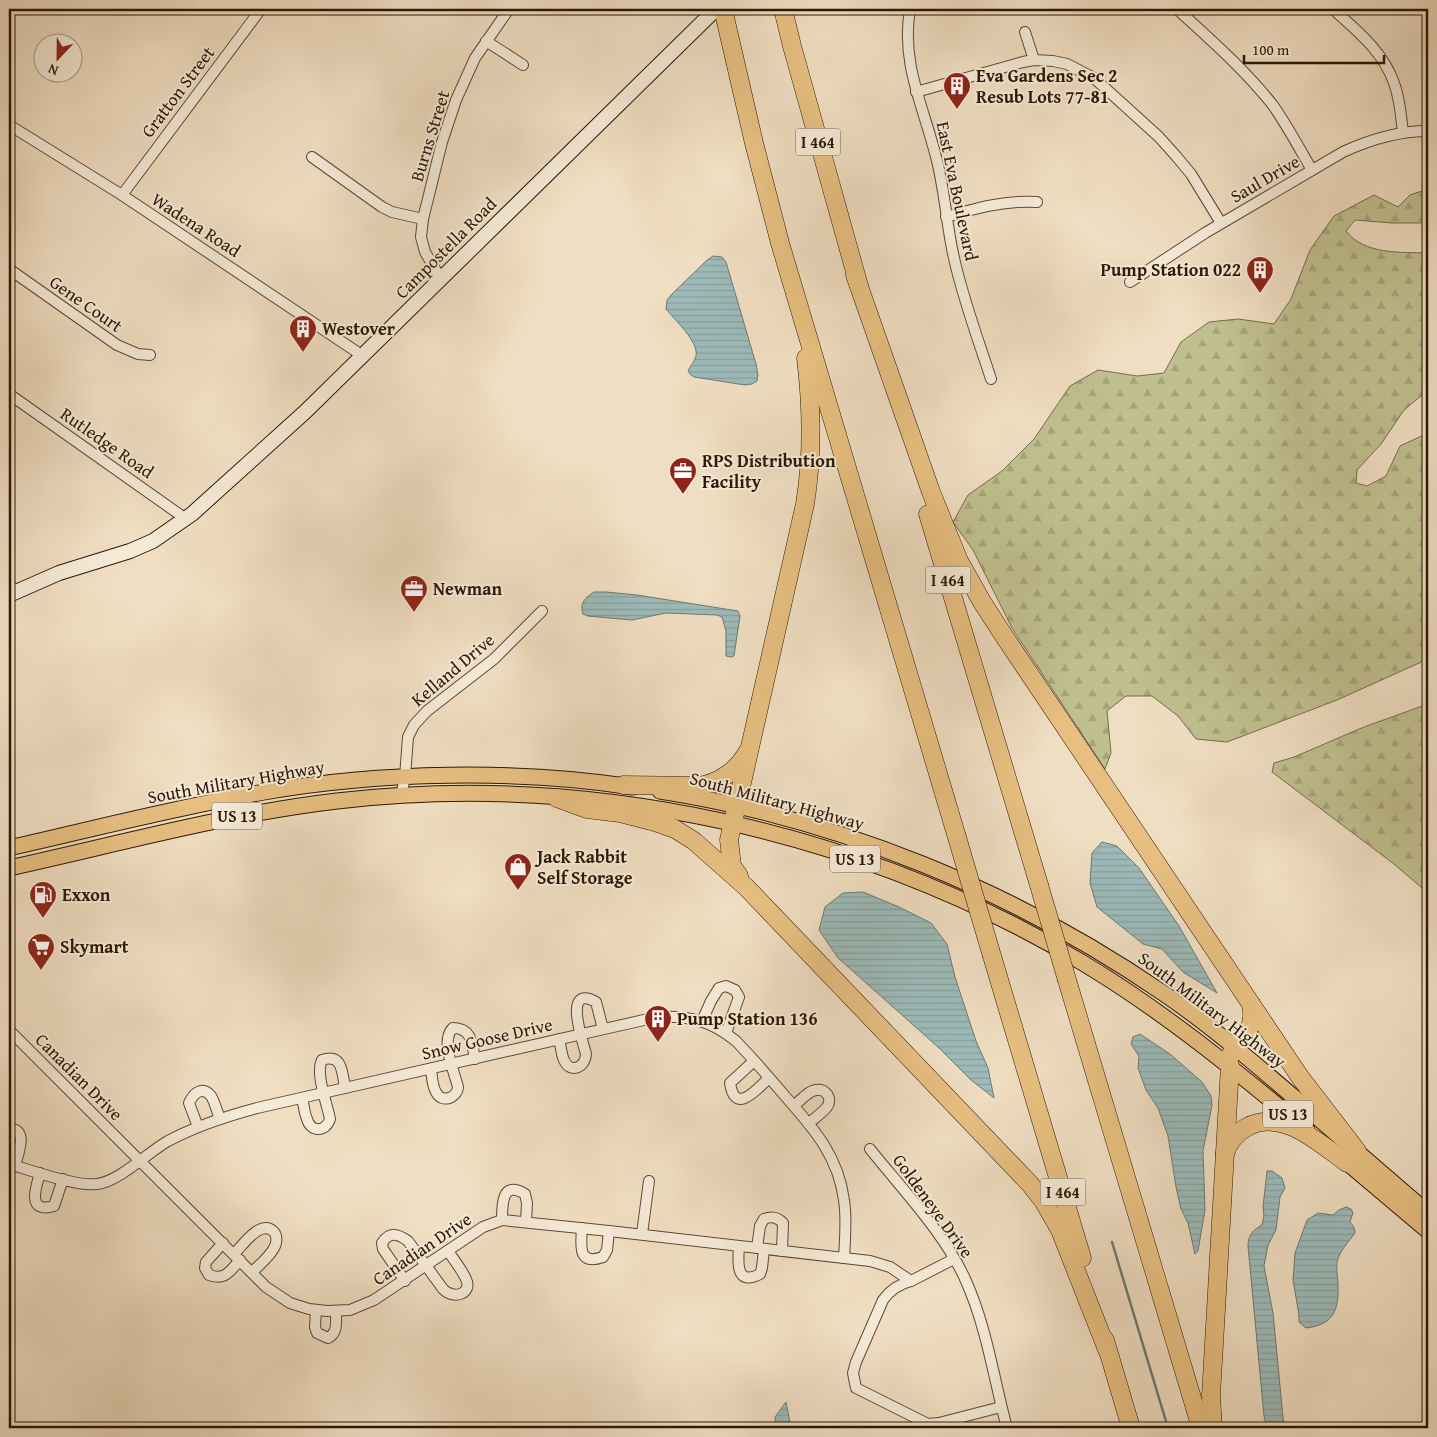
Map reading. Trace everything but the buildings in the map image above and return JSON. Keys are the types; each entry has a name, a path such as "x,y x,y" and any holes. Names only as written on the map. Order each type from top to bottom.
{"highway":[{"name":"I 464","path":"723,9 754,143 799,308 1063,1191 1131,1428"},
{"name":"I 464","path":"783,9 855,275 1201,1428"},
{"path":"855,275 944,527 969,580 1004,636 1352,1157"},
{"path":"746,887 735,872 730,855 729,840 805,504 809,478 812,422 799,308"},
{"path":"623,786 698,786 707,784 719,780 736,767 745,757 751,744"},
{"path":"557,798 587,809 620,813 675,829 694,841 746,887 1030,1184 1044,1202 1060,1230 1108,1352"},
{"path":"1213,1428 1210,1396 1230,1066 1228,1060 1249,1031 1252,1023 1251,1004"},
{"path":"1224,1156 1237,1134 1256,1123 1271,1121 1303,1131 1352,1157"}],"main road":[{"name":"Campostella Road","path":"11,589 130,551 153,541 186,519 256,458 363,356 716,9"},
{"name":"South Military Highway","path":"9,848 265,792 348,781 405,777 495,776 559,779 623,786 737,806 789,820 875,846 912,860 1018,907 1118,963 1164,993 1236,1048 1428,1231"},
{"name":"South Military Highway","path":"9,868 216,820 270,810 339,801 401,796 492,794 557,798 648,808 733,824 842,854 933,888 997,917 1096,971 1159,1013 1428,1213"}],"street":[{"name":"Gratton Street","path":"122,195 261,9"},
{"name":"Burns Street","path":"441,279 425,252 421,237 423,219 442,142 456,100 475,58 509,9"},
{"name":"East Eva Boulevard","path":"910,9 907,45 909,64 936,154 954,259 991,378"},
{"path":"1177,9 1239,66 1272,105 1287,126 1312,170"},
{"path":"1333,9 1364,37 1383,60 1396,90 1403,133"},
{"path":"1025,32 1034,60"},
{"path":"486,41 523,65"},
{"path":"916,92 1002,67 1034,60 1067,64 1084,71 1101,83 1159,137 1191,174 1221,223"},
{"name":"Wadena Road","path":"9,125 122,195 363,356"},
{"name":"Saul Drive","path":"1130,282 1221,223 1343,152 1364,142 1387,135 1428,131"},
{"path":"312,157 382,207 392,212 423,219"},
{"path":"946,216 998,203 1038,202"},
{"name":"Gene Court","path":"9,269 117,345 138,354 150,355"},
{"name":"Rutledge Road","path":"9,394 186,519"},
{"name":"Kelland Drive","path":"401,796 405,777 408,738 418,720 494,659 542,611"},
{"path":"702,1021 719,988 726,986 735,990 739,997 726,1033"},
{"path":"559,1039 564,1062 569,1066 582,1066 586,1060 586,1054 575,1012 577,1004 583,1000 590,999 596,1002 603,1029"},
{"name":"Snow Goose Drive","path":"12,1165 80,1183 96,1184 114,1179 139,1160 168,1142 198,1127 257,1108 657,1017 675,1016 702,1021 726,1033 736,1041 818,1133 832,1159 841,1182 846,1214 844,1258"},
{"path":"431,1069 435,1092 440,1097 447,1099 454,1097 458,1092 458,1087 446,1042 448,1033 453,1028 460,1028 470,1036 475,1059"},
{"name":"Canadian Drive","path":"9,1030 276,1295 309,1309 336,1311 350,1310 362,1306 405,1281 483,1227 502,1220 609,1230 876,1262 890,1267 911,1281"},
{"path":"302,1098 307,1121 318,1130 324,1128 330,1119 319,1074 319,1066 322,1060 328,1058 335,1059 340,1063 345,1088"},
{"path":"754,1061 730,1083 731,1090 735,1096 742,1099 748,1098 769,1078"},
{"path":"794,1106 810,1092 816,1090 823,1090 828,1095 830,1101 826,1108 809,1123"},
{"path":"198,1127 189,1103 192,1095 197,1092 204,1091 210,1095 220,1119"},
{"path":"9,1128 20,1132 22,1139 12,1165"},
{"name":"Goldeneye Drive","path":"870,1149 927,1220 954,1259 965,1279 976,1307 1007,1428"},
{"path":"40,1173 34,1198 36,1204 48,1208 54,1206 63,1179"},
{"path":"642,1234 649,1181"},
{"path":"502,1220 502,1200 505,1194 511,1190 519,1190 525,1194 527,1203 526,1221"},
{"path":"740,1246 739,1271 749,1278 760,1274 762,1268 760,1226 764,1219 770,1216 778,1218 783,1223 782,1251"},
{"path":"582,1228 580,1247 582,1254 587,1259 596,1260 603,1257 607,1250 609,1230"},
{"path":"223,1243 206,1262 205,1268 209,1276 217,1278 224,1276 253,1233 260,1229 269,1229 274,1232 277,1241 275,1248 252,1272"},
{"path":"405,1281 383,1249 382,1243 387,1236 393,1234 400,1235 408,1241 446,1292 457,1296 464,1292 468,1286 467,1280 448,1251"},
{"path":"954,1259 911,1281 902,1283 888,1293 883,1300 856,1362 853,1373 856,1388 928,1424 939,1423 1001,1406"},
{"path":"316,1310 315,1327 317,1333 328,1338 336,1331 336,1311"}],"green space":[{"path":"1428,189 1428,223 1355,220 1346,231 1363,244 1384,251 1428,253 1428,390 1404,410 1381,444 1357,470 1356,483 1367,486 1386,476 1400,446 1428,433 1428,659 1337,700 1227,742 1196,739 1178,716 1152,696 1126,696 1107,711 1111,753 1105,769 1012,628 973,550 953,522 968,495 1002,471 1034,439 1070,386 1098,370 1137,376 1164,373 1181,342 1209,322 1238,319 1274,324 1291,299 1310,250 1334,216 1374,195 1398,207 1410,195"},
{"path":"1428,704 1428,893 1394,864 1272,772 1274,763 1294,757 1364,727"}],"water":[{"path":"713,256 722,257 726,262 756,364 757,381 752,384 745,385 694,377 690,374 688,371 696,356 694,344 686,331 666,309 667,300 672,294"},
{"path":"594,592 637,595 738,611 740,616 734,656 726,656 726,631 722,617 717,615 666,613 632,620 588,616 583,614 582,607 586,598"},
{"path":"1102,842 1117,846 1139,868 1179,926 1217,993 1183,972 1162,949 1143,944 1097,907 1090,883 1092,853"},
{"path":"863,892 931,923 947,944 955,977 976,1041 988,1068 994,1098 971,1080 939,1048 838,958 819,930 825,907 843,893"},
{"path":"1140,1034 1170,1054 1202,1082 1211,1096 1212,1105 1203,1151 1205,1210 1198,1251 1195,1254 1188,1223 1181,1209 1168,1136 1158,1108 1146,1090 1138,1068 1139,1056 1131,1044 1133,1037"},
{"path":"1267,1171 1272,1171 1282,1178 1285,1188 1280,1197 1276,1230 1268,1245 1264,1266 1273,1313 1284,1428 1267,1428 1264,1416 1248,1246 1252,1233 1262,1225"},
{"path":"1346,1207 1351,1209 1353,1213 1350,1222 1354,1227 1355,1233 1338,1258 1338,1294 1335,1309 1323,1324 1306,1328 1299,1322 1293,1280 1295,1253 1307,1220 1318,1213 1333,1215"},
{"path":"786,1402 791,1428 776,1428 775,1417"}],"waterway":[{"path":"1112,1242 1168,1428"}],"place":[{"name":"Eva Gardens Sec 2 Resub Lots 77-81","path":"957,110"},
{"name":"Pump Station 022","path":"1260,294"},
{"name":"Westover","path":"303,353"},
{"name":"RPS Distribution Facility","path":"683,495"},
{"name":"Newman","path":"414,613"},
{"name":"Jack Rabbit Self Storage","path":"518,891"},
{"name":"Exxon","path":"43,919"},
{"name":"Skymart","path":"41,971"},
{"name":"Pump Station 136","path":"658,1043"}]}
